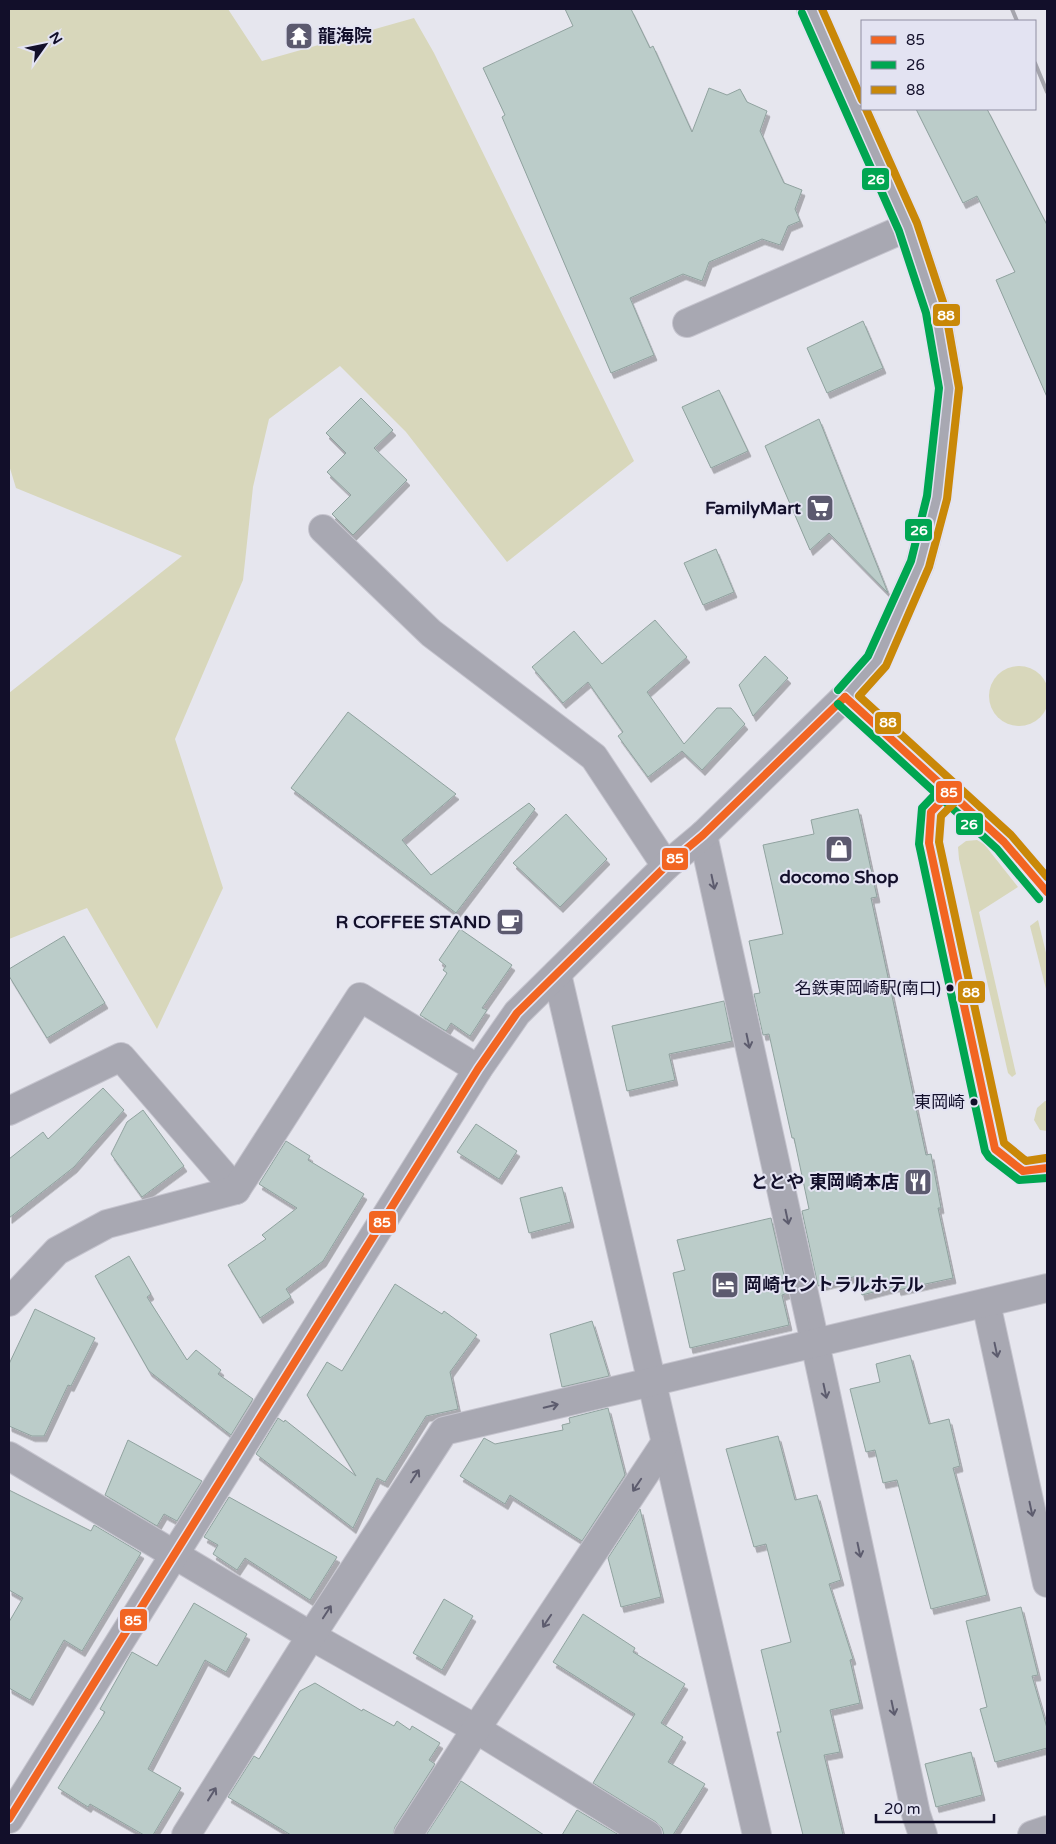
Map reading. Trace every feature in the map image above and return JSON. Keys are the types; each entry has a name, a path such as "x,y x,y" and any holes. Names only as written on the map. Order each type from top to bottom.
{"street":[{"path":"9,1819 478,1069 517,1013 666,866 703,835 845,697 877,660 920,564 938,498 949,388 936,312 908,227 811,9"},
{"path":"687,323 908,227"},
{"path":"324,529 431,633 594,757 666,866"},
{"path":"703,835 916,1814 923,1835"},
{"path":"557,974 652,1382 664,1445 757,1835"},
{"path":"10,1298 57,1251 107,1224 236,1190 360,996 478,1069"},
{"path":"9,1111 121,1056 236,1190"},
{"path":"186,1835 311,1636 444,1432 1047,1288"},
{"path":"986,1303 1047,1583"},
{"path":"408,1835 664,1445"},
{"path":"9,1456 174,1556 476,1729 648,1835"},
{"path":"1032,1835 1047,1830"}],"green space":[{"path":"9,9 228,9 262,61 414,18 434,53 634,461 507,562 406,432 340,366 269,419 253,487 243,580 175,739 223,888 157,1029 87,908 9,939 9,693 182,556 16,488 9,465"},
{"path":"1013,666 1025,666 1036,671 1044,679 1049,690 1047,708 1036,721 1025,726 1013,726 1002,721 994,713 989,702 989,690 994,679 1002,671"},
{"path":"977,840 984,844 1018,887 979,912 1016,1074 1012,1077 1008,1073 959,859 958,847 966,841"},
{"path":"1038,920 1047,957 1047,993 1030,926"},
{"path":"1047,1101 1047,1131 1040,1130 1034,1120 1037,1108"}],"building":[{"path":"565,9 631,9 650,48 653,46 692,132 709,88 727,95 740,89 747,102 767,111 760,131 784,183 802,190 795,209 800,221 788,226 780,245 762,239 709,262 702,281 683,274 630,298 654,355 611,373 502,117 505,115 483,68 573,26"},
{"path":"916,110 988,110 1047,225 1047,397 996,280 1015,272 977,196 963,203"},
{"path":"863,321 883,368 827,393 807,348"},
{"path":"719,390 748,451 711,468 682,407"},
{"path":"361,398 393,430 374,448 407,480 353,535 332,514 351,495 327,472 346,453 326,433"},
{"path":"819,419 888,593 829,533 810,550 765,446"},
{"path":"716,549 734,592 703,605 684,563"},
{"path":"655,620 687,657 647,692 684,744 717,708 731,708 745,724 702,770 682,751 648,777 618,736 623,732 588,682 563,703 532,667 574,631 602,664"},
{"path":"765,656 788,678 753,716 739,685"},
{"path":"348,712 456,794 402,840 431,875 529,803 535,809 456,913 291,788"},
{"path":"858,809 877,897 871,898 926,1155 931,1154 941,1208 938,1208 953,1278 898,1290 897,1286 862,1295 857,1276 818,1286 802,1211 809,1209 769,1034 763,1035 754,994 760,993 749,941 783,934 763,845 814,834 811,820"},
{"path":"566,814 607,859 560,907 513,863"},
{"path":"460,929 512,965 482,1008 487,1010 470,1036 451,1023 446,1031 420,1015 447,973 443,970 446,966 439,960"},
{"path":"64,936 105,1003 47,1038 9,976 9,969"},
{"path":"724,1001 732,1041 669,1054 675,1080 627,1091 612,1026"},
{"path":"103,1088 124,1110 74,1167 9,1218 9,1159 43,1132 48,1139"},
{"path":"143,1110 184,1166 142,1197 111,1154 127,1122"},
{"path":"476,1124 517,1151 499,1179 457,1152"},
{"path":"286,1141 310,1156 308,1160 364,1194 323,1261 286,1289 291,1297 260,1318 228,1265 266,1239 262,1235 297,1208 259,1184"},
{"path":"562,1187 571,1222 529,1233 520,1198"},
{"path":"771,1218 788,1293 782,1295 789,1325 690,1348 673,1273 685,1270 677,1240"},
{"path":"129,1256 151,1294 147,1297 187,1360 196,1350 221,1370 218,1374 253,1399 231,1435 149,1371 95,1276"},
{"path":"395,1284 442,1314 444,1311 477,1335 450,1372 458,1409 426,1416 385,1482 377,1478 353,1528 256,1454 278,1418 284,1422 285,1420 356,1476 307,1395 327,1362 342,1371"},
{"path":"35,1309 95,1338 71,1386 68,1385 44,1436 32,1436 9,1426 9,1364"},
{"path":"592,1321 609,1376 562,1387 550,1334"},
{"path":"910,1355 929,1424 949,1419 960,1466 953,1468 987,1595 931,1609 897,1480 883,1483 875,1450 866,1452 850,1389 880,1382 876,1364"},
{"path":"608,1408 625,1475 582,1541 510,1495 505,1504 460,1476 484,1438 495,1444 563,1430 562,1425 570,1423 569,1418"},
{"path":"778,1436 795,1500 817,1495 841,1580 829,1584 853,1659 850,1660 860,1703 830,1710 840,1752 824,1755 843,1835 803,1835 777,1732 781,1732 761,1650 791,1642 766,1544 754,1547 726,1449"},
{"path":"128,1440 202,1481 177,1521 164,1514 157,1526 105,1495"},
{"path":"9,1490 91,1531 94,1525 141,1553 82,1651 64,1640 30,1700 9,1688 9,1622 23,1598 9,1590"},
{"path":"229,1497 337,1557 310,1600 245,1558 237,1570 213,1554 218,1545 204,1537"},
{"path":"640,1509 661,1597 621,1607 608,1558"},
{"path":"444,1599 473,1616 442,1670 413,1653"},
{"path":"194,1603 247,1634 226,1672 205,1660 148,1769 181,1788 153,1835 144,1835 90,1804 88,1807 58,1788 105,1712 100,1709 132,1652 157,1666"},
{"path":"1021,1607 1038,1675 1032,1676 1047,1728 1047,1748 995,1762 980,1709 987,1707 966,1621"},
{"path":"583,1614 635,1648 633,1652 685,1684 661,1723 683,1737 668,1762 705,1784 673,1835 664,1835 662,1828 656,1822 593,1783 635,1714 553,1662"},
{"path":"315,1683 362,1711 363,1709 394,1726 397,1721 410,1730 412,1726 440,1743 429,1760 435,1764 395,1827 393,1835 291,1835 228,1797 254,1756 259,1759 300,1691"},
{"path":"971,1752 982,1795 936,1807 925,1764"},
{"path":"461,1781 544,1835 426,1835"},
{"path":"577,1810 619,1835 562,1835"}],"railway":[{"path":"1012,9 1017,20"},
{"path":"1036,65 1047,92"}],"transit line":[{"name":"88","path":"822,9 861,98"},
{"name":"26","path":"802,13 899,231 926,313 939,388 927,496 911,561 868,656 838,690"},
{"name":"88","path":"866,110 917,223 945,308 959,388 947,499 929,567 886,666 859,696 1011,835 1047,877"},
{"name":"85","path":"845,697 1004,842 1047,892"},
{"name":"85","path":"9,1819 478,1069 517,1013 666,866 703,835 845,697"},
{"name":"26","path":"838,704 997,849 1039,899"},
{"name":"26","path":"943,786 922,808 919,844 985,1151 989,1157 1019,1180 1047,1178"},
{"name":"85","path":"950,793 931,812 929,843 995,1149 1023,1171 1047,1168"},
{"name":"88","path":"957,800 941,816 939,842 1004,1143 1026,1161 1046,1158"}],"place":[{"name":"龍海院","path":"299,36"},
{"name":"FamilyMart","path":"820,508"},
{"name":"docomo Shop","path":"839,849"},
{"name":"R COFFEE STAND","path":"510,922"},
{"name":"名鉄東岡崎駅(南口)","path":"950,988"},
{"name":"東岡崎","path":"974,1102"},
{"name":"ととや 東岡崎本店","path":"918,1182"},
{"name":"岡崎セントラルホテル","path":"725,1285"}]}
